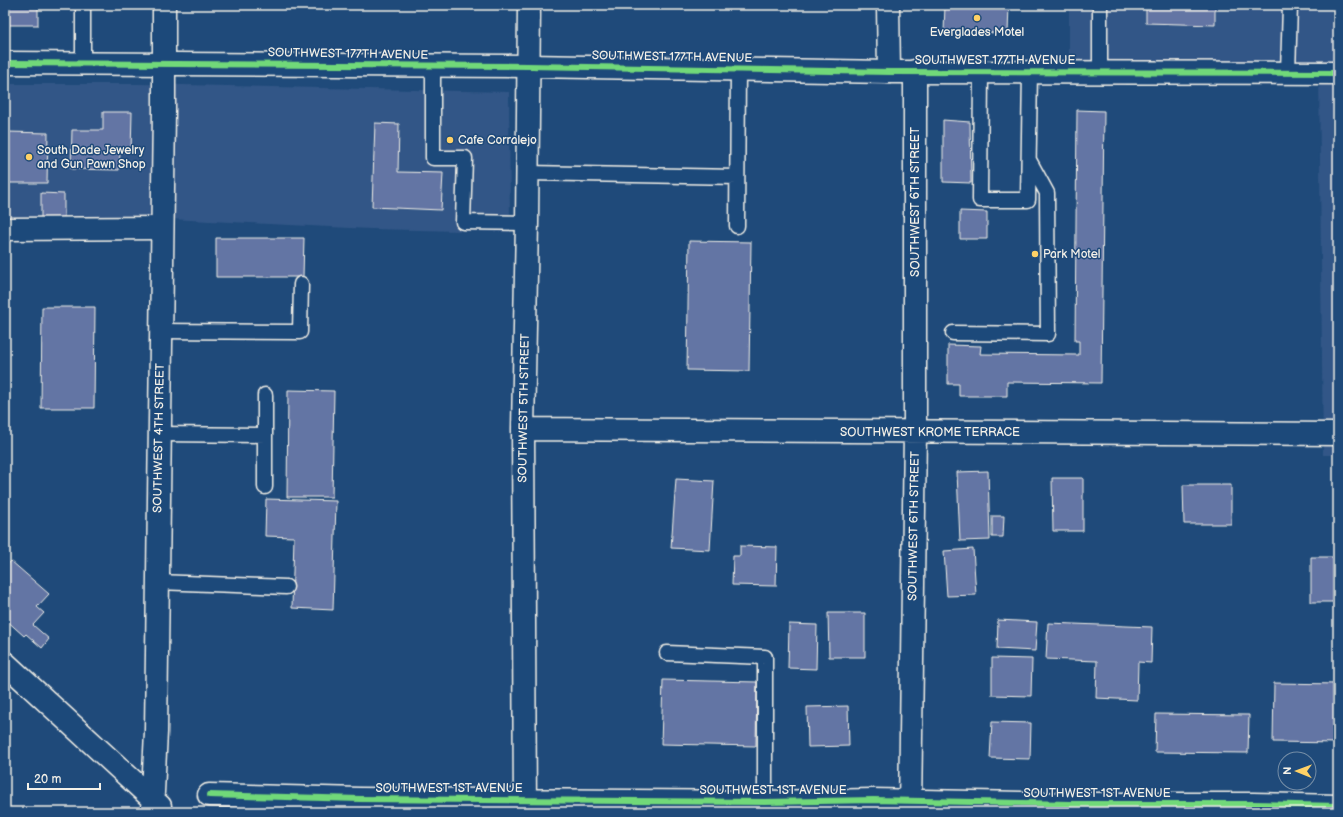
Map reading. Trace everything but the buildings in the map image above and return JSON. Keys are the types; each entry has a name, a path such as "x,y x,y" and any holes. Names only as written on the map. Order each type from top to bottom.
{"street":[{"name":"SOUTHWEST 4TH STREET","path":"157,808 156,732 164,5"},
{"name":"SOUTHWEST 5TH STREET","path":"524,806 523,429 528,173 529,5"},
{"path":"888,5 889,72"},
{"name":"SOUTHWEST 177TH AVENUE","path":"5,63 528,66 889,72 1030,71 1338,73"},
{"name":"SOUTHWEST 6TH STREET","path":"910,806 915,432 915,71"},
{"path":"5,228 162,228"},
{"name":"SOUTHWEST KROME TERRACE","path":"523,429 1338,434"},
{"path":"5,663 157,808"},
{"name":"SOUTHWEST 1ST AVENUE","path":"209,795 234,804 360,806 697,806 764,802 1068,808 1253,808 1338,806"}],"lane":[{"path":"83,5 83,63"},
{"path":"1100,5 1100,72"},
{"path":"1288,73 1290,5"},
{"path":"433,66 433,158 465,158 463,222 527,223"},
{"path":"737,226 738,69"},
{"path":"981,71 980,200 1028,200 1030,71"},
{"path":"953,334 1048,334 1047,193 1029,159"},
{"path":"528,173 737,177"},
{"path":"160,330 300,332 301,284"},
{"path":"265,395 265,487"},
{"path":"159,434 265,435"},
{"path":"158,582 286,587"},
{"path":"667,653 765,657 764,802"}],"shaded area":[{"path":"1069,5 1338,5 1338,455 1323,455 1319,63 1069,62"},
{"path":"5,84 138,84 509,92 510,232 371,229 150,218 5,217"}],"cycle path":[{"path":"5,63 528,66 889,72 1338,73"},
{"path":"209,795 360,799 765,802 873,800 1069,804 1253,804 1338,806"}],"place":[{"name":"Everglades Motel","path":"977,18"},
{"name":"Cafe Corralejo","path":"450,140"},
{"name":"South Dade Jewelry and Gun Pawn Shop","path":"29,157"},
{"name":"Park Motel","path":"1035,254"}]}
